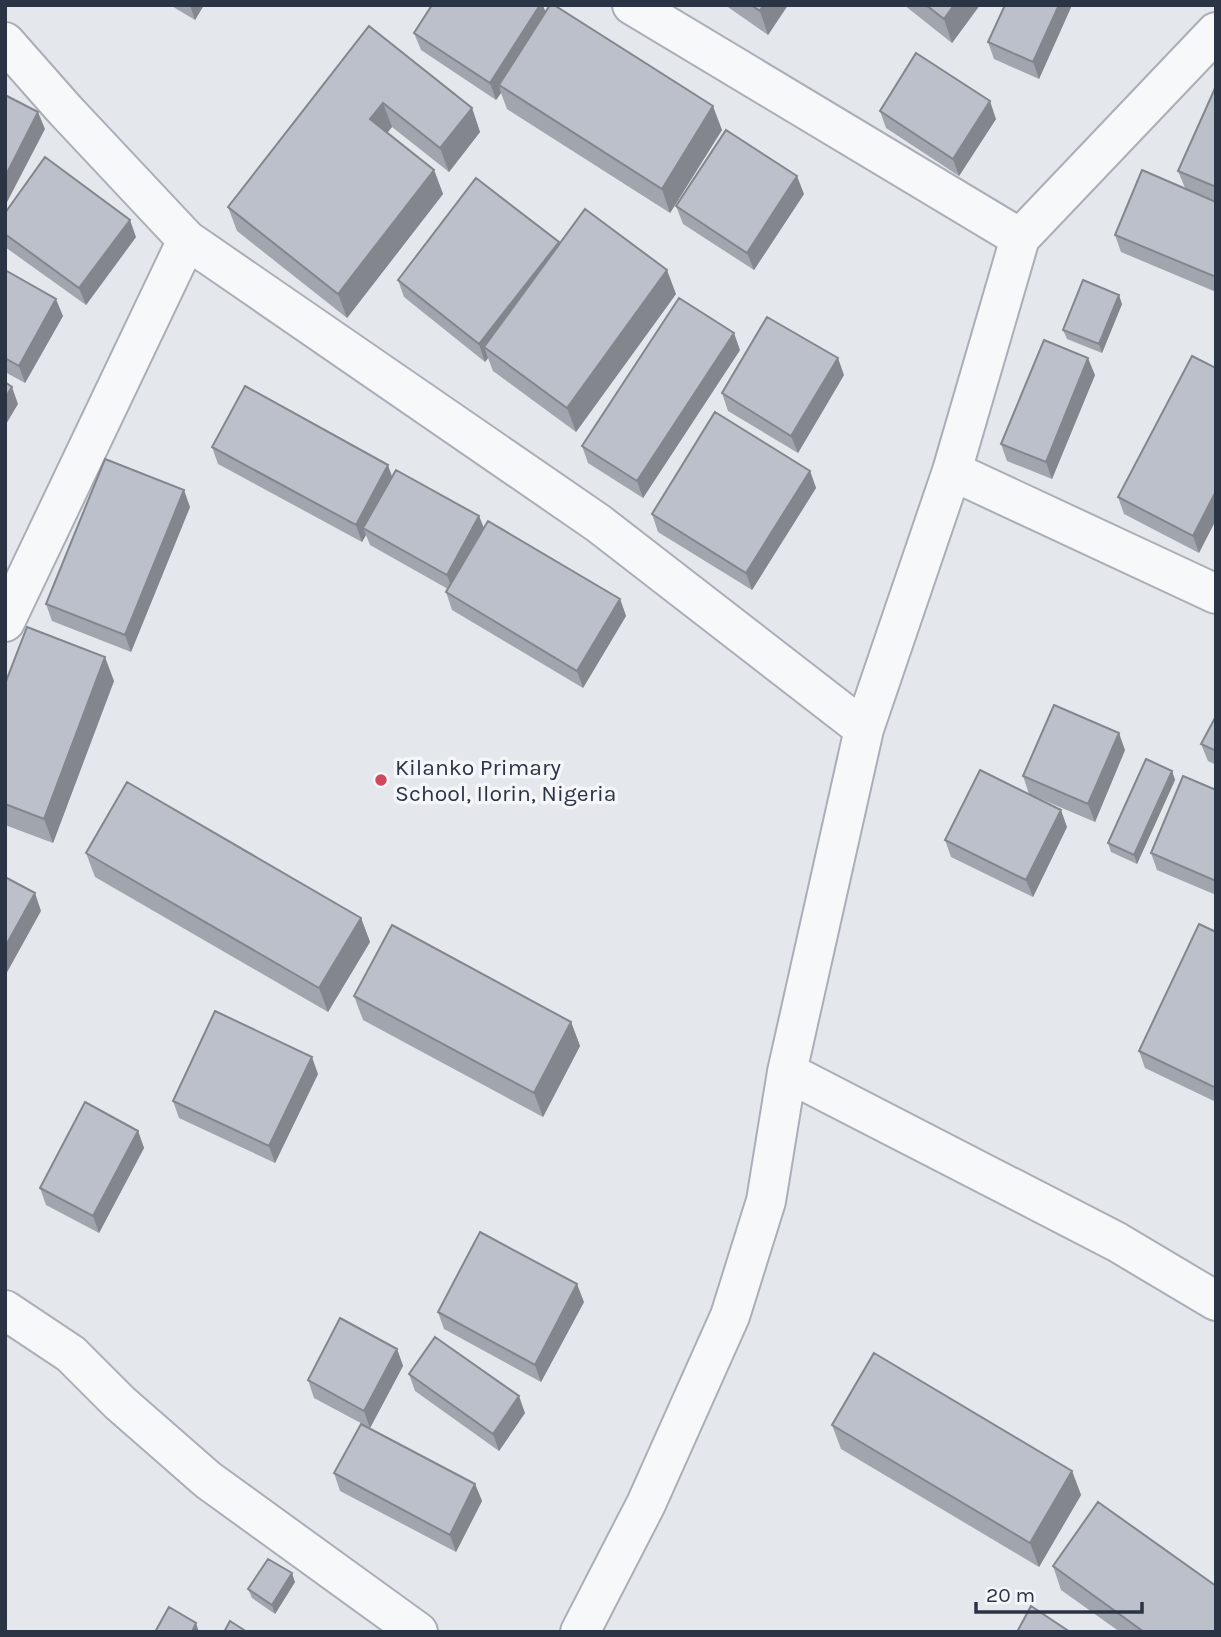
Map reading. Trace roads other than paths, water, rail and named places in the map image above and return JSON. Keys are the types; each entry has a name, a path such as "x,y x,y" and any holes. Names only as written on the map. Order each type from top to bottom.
{"street":[{"path":"632,5 1020,238"},
{"path":"580,1632 646,1504 730,1316 766,1201 788,1072 864,729 952,471 1020,238 1216,32"},
{"path":"5,42 187,240 598,523 864,729"},
{"path":"5,622 187,240"},
{"path":"952,471 1216,594"},
{"path":"788,1072 1117,1242 1216,1301"},
{"path":"5,1310 71,1354 120,1403 208,1480 418,1632"}],"place":[{"name":"Kilanko Primary School, Ilorin, Nigeria","path":"381,780"}]}
